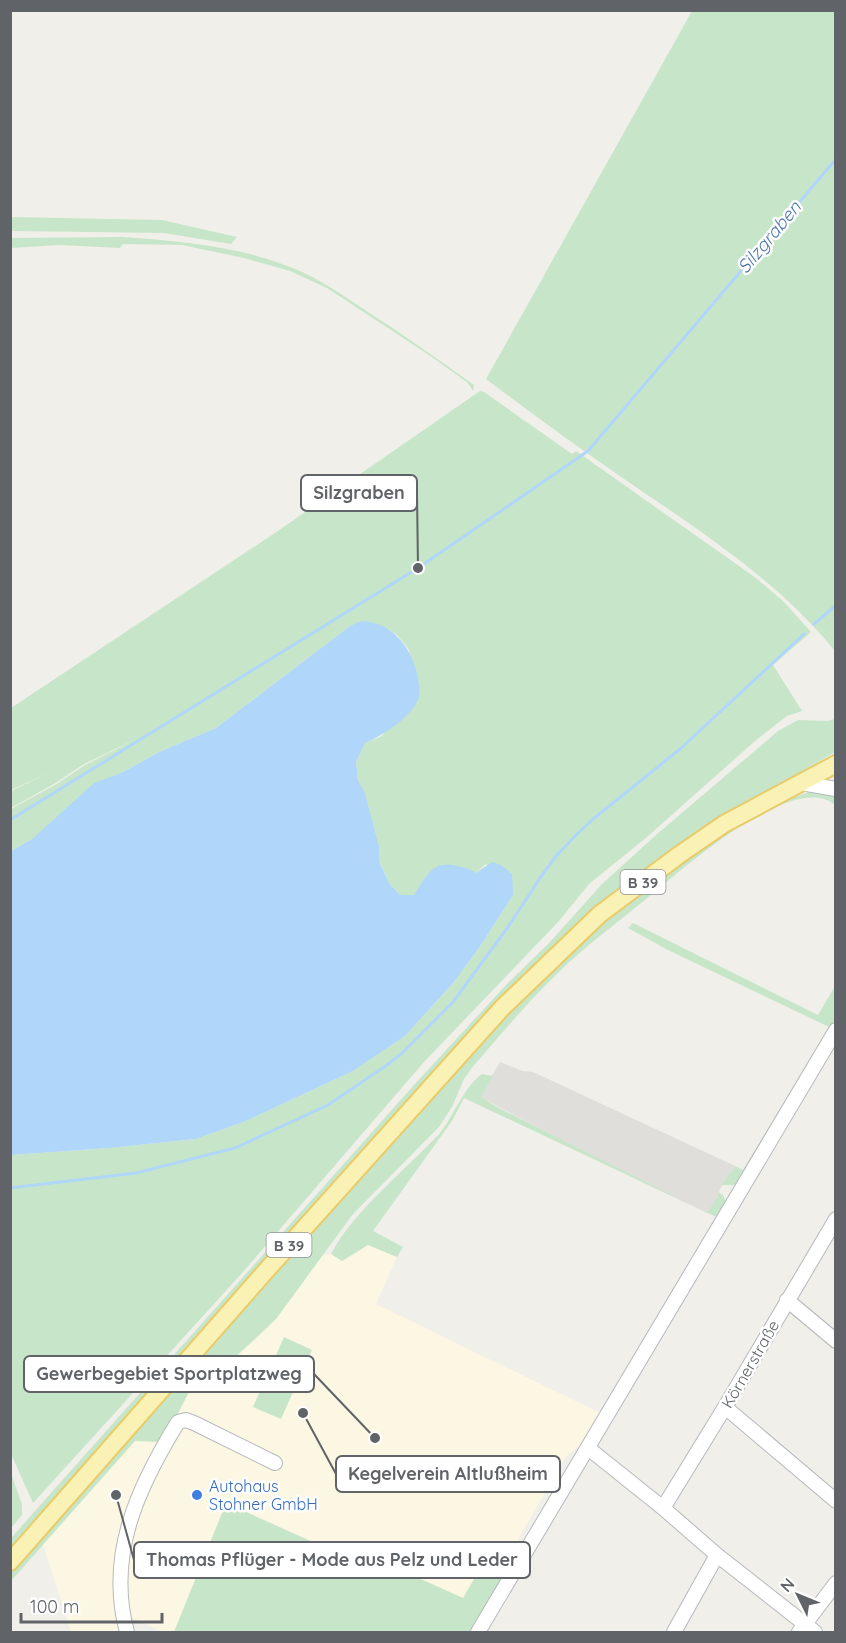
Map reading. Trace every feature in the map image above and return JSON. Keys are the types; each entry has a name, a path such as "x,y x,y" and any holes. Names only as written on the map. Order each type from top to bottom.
{"main road":[{"name":"B 39","path":"10,1562 502,1008 600,914 651,876 724,824 836,764"}],"street":[{"path":"801,783 836,789"},
{"path":"478,1632 836,1030"},
{"name":"Körnerstraße","path":"663,1508 836,1219"},
{"path":"787,1300 836,1341"},
{"path":"725,1407 836,1501"},
{"path":"127,1632 120,1587 121,1559 127,1527 147,1476 178,1422 186,1420 194,1423 275,1463"},
{"path":"588,1448 806,1629 836,1583"},
{"path":"674,1632 717,1555"}],"shaded area":[{"path":"500,1062 523,1071 533,1072 735,1166 708,1213 650,1186 480,1097"},
{"path":"368,1245 397,1257 376,1304 600,1413 584,1443 566,1456 512,1550 508,1548 497,1556 490,1552 463,1598 370,1556 368,1560 346,1557 238,1508 235,1513 224,1508 174,1632 163,1632 118,1611 122,1632 71,1632 43,1544 135,1441 188,1394 191,1382 216,1361 229,1363 265,1331 321,1256 331,1254 343,1261"}],"green space":[{"path":"692,11 835,11 835,651 789,602 738,559 486,379"},
{"path":"11,217 162,220 237,237 231,244 164,233 11,231"},
{"path":"122,237 187,243 230,250 251,254 293,268 332,288 408,339 474,385 473,391 468,383 429,355 327,288 290,271 244,258 182,245 123,244 120,248 59,245 11,248 11,238"},
{"path":"480,391 572,454 576,451 756,578 783,601 811,632 773,665 802,711 787,716 755,741 647,837 589,884 559,921 424,1062 243,1272 33,1503 11,1454 11,1155 196,1139 246,1121 353,1071 405,1036 454,982 513,895 486,864 476,873 430,872 414,895 400,895 389,883 380,862 379,846 365,794 358,780 356,762 365,743 382,736 419,683 408,648 397,635 388,629 350,626 216,728 159,752 121,773 53,821 32,839 11,851 11,809 55,785 85,765 138,738 84,764 11,808 11,791 50,772 11,790 11,708 272,535"},
{"path":"835,719 835,752 730,814 612,898 11,1551 11,1538 413,1086 602,884 778,731 798,720"},
{"path":"815,790 835,793 835,805 816,798 793,800 767,811 740,827 688,864 565,966 471,1069 439,1127 353,1214 276,1319 229,1363 216,1361 191,1382 188,1394 160,1442 135,1441 11,1581 11,1569 462,1057 603,918 708,841 771,805"},
{"path":"633,923 818,1015 835,986 835,1020 738,1183 733,1185 722,1185 735,1166 743,1170 829,1027 668,950 628,928"},
{"path":"482,1074 493,1076 481,1097 693,1206 464,1098 452,1121 373,1231 403,1247 397,1257 368,1245 342,1261 331,1254 366,1206 440,1133 464,1094"},
{"path":"718,1192 723,1195 726,1202 716,1217 707,1213 718,1196"},
{"path":"284,1337 312,1350 281,1419 253,1407"},
{"path":"11,1473 22,1505 22,1515 11,1528"},
{"path":"224,1508 235,1513 237,1508 346,1557 349,1551 367,1560 369,1556 463,1598 490,1552 497,1556 508,1547 512,1550 509,1570 472,1632 174,1632"}],"water":[{"path":"361,621 372,622 398,637 410,653 418,676 419,687 418,700 409,713 387,731 365,743 356,762 358,780 365,793 379,846 380,863 389,883 400,895 414,895 429,872 445,864 462,867 476,873 492,862 501,865 512,874 513,895 479,948 454,982 405,1036 353,1071 246,1121 196,1139 11,1155 11,851 32,839 94,783 121,773 159,752 216,728 350,626"}],"waterway":[{"name":"Silzgraben","path":"10,820 418,568 588,451 836,159"},
{"path":"814,624 836,605"},
{"path":"10,1188 136,1173 235,1148 328,1105 387,1065 453,1002 556,856 577,834 680,749 804,634"}],"place":[{"name":"Silzgraben","path":"418,568"},
{"name":"Kegelverein Altlußheim","path":"303,1413"},
{"name":"Gewerbegebiet Sportplatzweg","path":"375,1438"},
{"name":"Thomas Pflüger - Mode aus Pelz und Leder","path":"116,1495"},
{"name":"Autohaus Stohner GmbH","path":"197,1495"}]}
